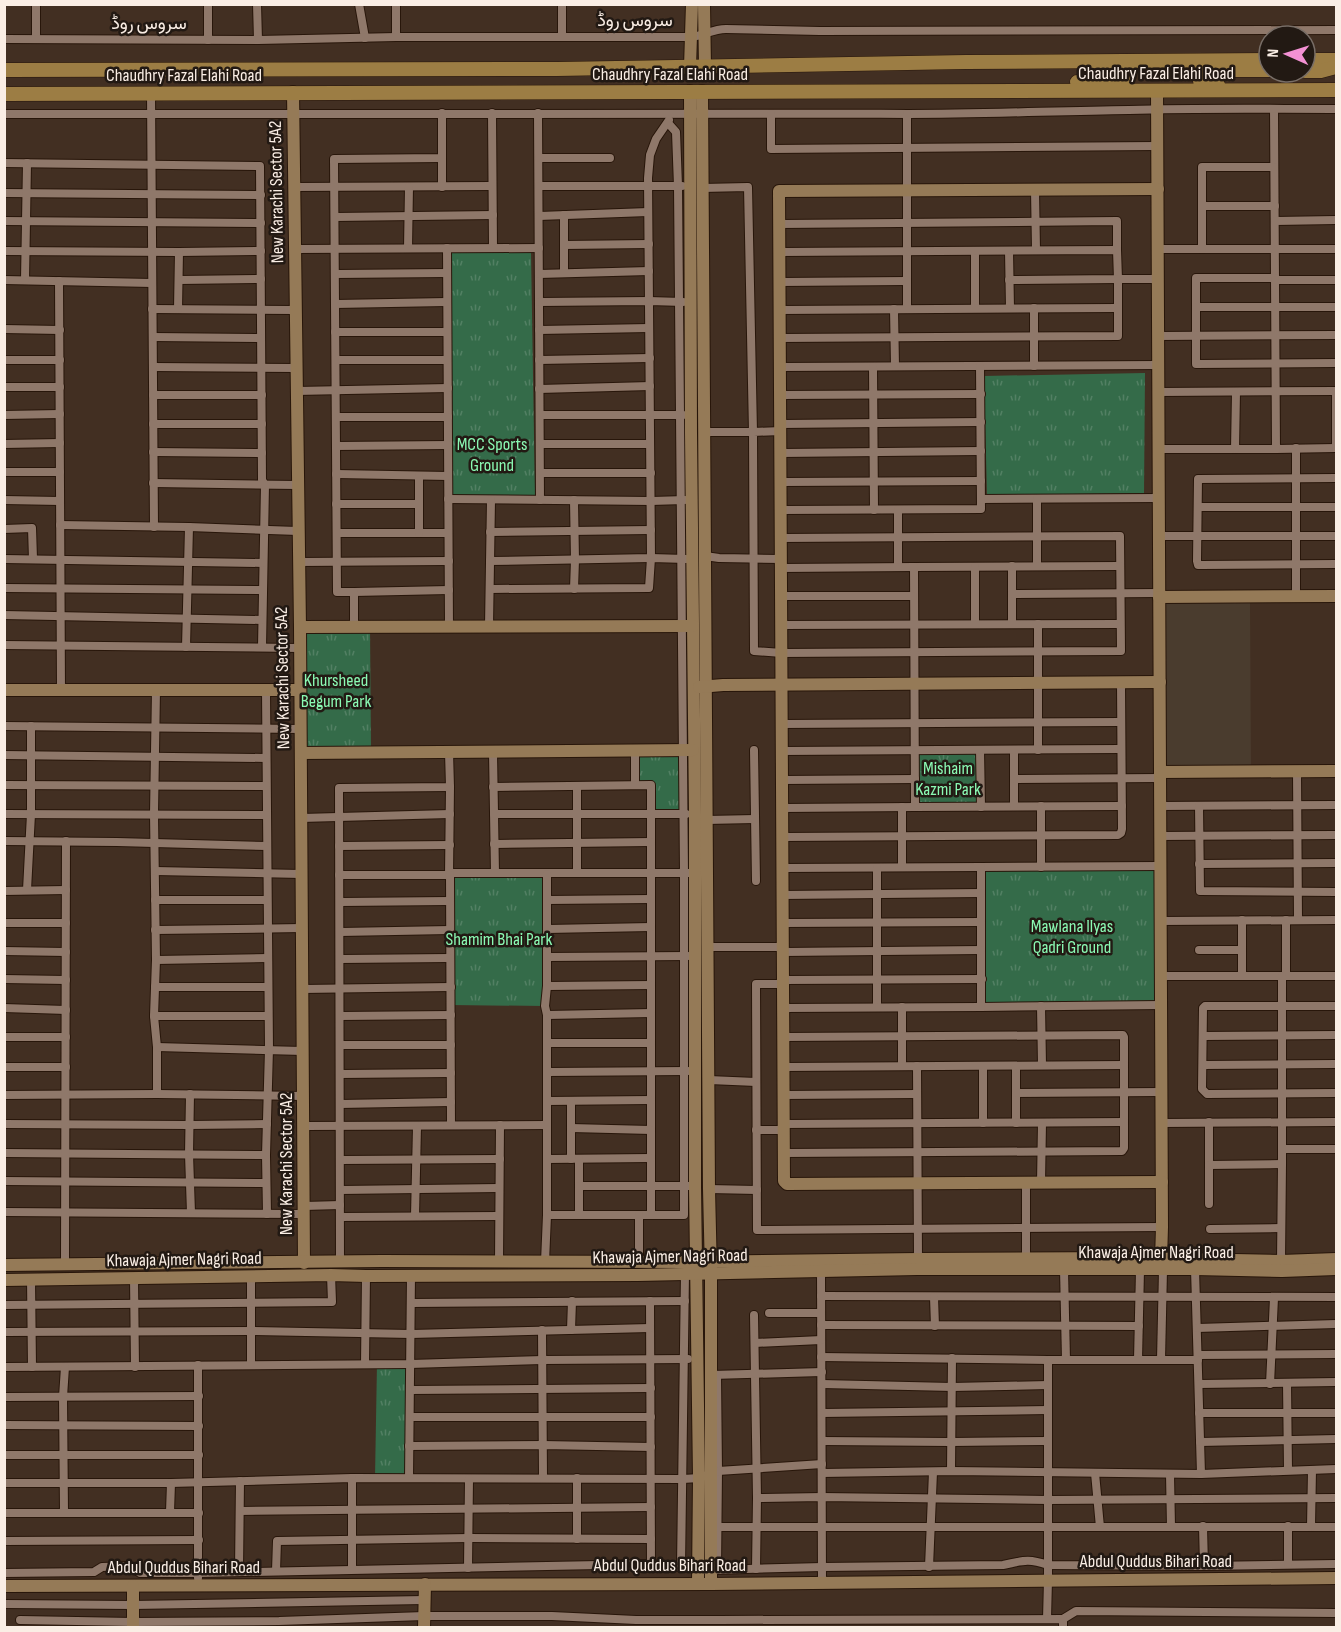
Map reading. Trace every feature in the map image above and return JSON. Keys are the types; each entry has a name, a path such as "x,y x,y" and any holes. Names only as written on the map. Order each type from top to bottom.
{"main road":[{"path":"692,4 705,67"},
{"path":"690,67 704,4"},
{"name":"Chaudhry Fazal Elahi Road","path":"4,70 557,69 1257,60"},
{"path":"1317,60 1336,60"},
{"path":"956,91 1002,83 1124,81 1129,75 1124,69 997,68 966,62"},
{"path":"1317,71 1336,68"},
{"path":"554,92 529,87 446,87 441,80 447,75 531,74 557,69"},
{"path":"1257,70 1207,70 1200,74 1200,78 1206,85 1303,85 1336,89"},
{"name":"Chaudhry Fazal Elahi Road","path":"4,94 1336,89"},
{"path":"696,91 685,302 685,415 686,500 693,558 706,820 709,1189 713,1269 715,1472 714,1527 709,1569 704,1583"},
{"path":"1157,91 1162,1265"},
{"name":"New Karachi Sector 5A2","path":"293,93 300,627 304,1263"},
{"path":"690,186 703,432 687,626 699,687 688,750 690,1186 699,1478 709,1569"},
{"path":"1158,189 780,191 783,1181 787,1184 1162,1182"},
{"path":"1159,595 1336,596"},
{"path":"300,627 687,626"},
{"path":"699,687 1160,682"},
{"path":"4,690 299,690"},
{"path":"301,753 688,750"},
{"path":"1160,775 1336,771"},
{"name":"Khawaja Ajmer Nagri Road","path":"713,1269 918,1259 1026,1259 1140,1270 1162,1265 1195,1269 1218,1265 1282,1271 1336,1269"},
{"name":"Khawaja Ajmer Nagri Road","path":"9,1280 199,1276 638,1275 693,1269 1064,1269 1091,1264 1218,1265 1336,1259"},
{"name":"Khawaja Ajmer Nagri Road","path":"8,1265 499,1261 639,1262 693,1269"},
{"path":"382,1262 382,1276"},
{"path":"198,1263 199,1276"},
{"path":"8,1265 9,1280"},
{"name":"Abdul Quddus Bihari Road","path":"4,1586 133,1586 198,1579 424,1584 1336,1578"},
{"path":"424,1584 424,1622"},
{"path":"133,1586 133,1625"}],"street":[{"path":"36,4 36,39"},
{"path":"208,4 208,40"},
{"path":"257,4 258,40"},
{"path":"359,4 365,38"},
{"path":"396,4 396,37"},
{"path":"562,4 562,37"},
{"name":"سروس روڈ","path":"4,39 258,40 698,36 715,29 820,31 1336,30"},
{"path":"151,93 154,527"},
{"path":"1274,109 1276,448"},
{"path":"4,114 538,112 669,119 696,114 1336,109"},
{"path":"538,112 540,500"},
{"path":"442,113 442,187"},
{"path":"492,113 493,248"},
{"path":"771,114 771,149 1157,146"},
{"path":"907,114 908,309"},
{"path":"490,589 649,588 651,474 648,186 650,155 669,119"},
{"path":"669,119 676,132 690,186"},
{"path":"441,158 334,159 337,592 449,590"},
{"path":"539,158 610,158"},
{"path":"25,280 27,163"},
{"path":"4,164 260,166 262,480 265,485 262,647"},
{"path":"1202,249 1202,167 1275,167"},
{"path":"294,188 492,186"},
{"path":"539,186 748,188 753,432 754,651 782,653 1120,651 1120,536 781,538"},
{"path":"408,248 409,187"},
{"path":"1035,190 1035,250"},
{"path":"4,193 261,195"},
{"path":"1202,206 1275,206"},
{"path":"539,216 648,212"},
{"path":"335,217 493,215"},
{"path":"564,215 564,273"},
{"path":"1275,221 1336,220"},
{"path":"4,221 261,223"},
{"path":"780,224 1117,221 1118,250 1118,336 780,338"},
{"path":"564,245 649,244"},
{"path":"447,248 449,626"},
{"path":"295,249 539,248"},
{"path":"1158,249 1336,249"},
{"path":"780,252 1118,250"},
{"path":"4,251 261,251"},
{"path":"975,251 975,308"},
{"path":"1009,251 1010,308"},
{"path":"178,309 179,252"},
{"path":"539,274 649,271"},
{"path":"335,274 447,273"},
{"path":"1336,280 1196,278 1196,364 1336,363"},
{"path":"179,280 261,279"},
{"path":"1009,280 1158,279"},
{"path":"4,280 152,283"},
{"path":"59,281 61,690"},
{"path":"780,282 907,281"},
{"path":"539,302 685,302"},
{"path":"335,304 447,303"},
{"path":"1196,307 1336,307"},
{"path":"1034,308 1034,366"},
{"path":"780,310 1118,308"},
{"path":"152,309 295,310"},
{"path":"894,309 895,366"},
{"path":"539,330 649,328"},
{"path":"4,329 60,330"},
{"path":"335,332 447,332"},
{"path":"1158,336 1336,335"},
{"path":"153,337 261,338"},
{"path":"539,360 650,358"},
{"path":"4,360 60,360"},
{"path":"336,360 447,360"},
{"path":"780,367 1158,365"},
{"path":"781,510 981,509 980,366"},
{"path":"153,367 296,368"},
{"path":"873,367 874,510"},
{"path":"540,389 650,386"},
{"path":"4,387 60,387"},
{"path":"296,390 448,388"},
{"path":"1158,392 1336,391 1336,448 1159,449"},
{"path":"1235,449 1236,392"},
{"path":"781,395 981,394"},
{"path":"153,395 262,395"},
{"path":"4,415 60,414"},
{"path":"540,415 685,415"},
{"path":"336,417 448,417"},
{"path":"703,432 753,432 781,427 873,423 981,422"},
{"path":"153,424 262,424"},
{"path":"4,444 60,443"},
{"path":"540,444 650,444"},
{"path":"336,446 448,445"},
{"path":"1296,448 1296,596"},
{"path":"781,453 981,451"},
{"path":"153,452 262,453"},
{"path":"4,472 60,472"},
{"path":"540,473 651,474"},
{"path":"336,474 448,476"},
{"path":"418,476 418,533"},
{"path":"1336,478 1198,479 1198,565 1336,564"},
{"path":"781,482 981,481"},
{"path":"153,483 297,485"},
{"path":"981,499 1159,498"},
{"path":"448,499 686,500"},
{"path":"1037,499 1037,566"},
{"path":"4,500 60,501"},
{"path":"489,626 490,500"},
{"path":"574,500 574,589"},
{"path":"336,504 418,504"},
{"path":"1198,507 1336,507"},
{"path":"898,510 898,567"},
{"path":"60,525 298,531"},
{"path":"186,647 189,527"},
{"path":"4,529 32,528 33,559"},
{"path":"490,532 651,530"},
{"path":"337,533 448,533"},
{"path":"1159,536 1336,536"},
{"path":"490,561 753,558 781,563 898,567 1120,566"},
{"path":"4,559 263,563"},
{"path":"298,562 448,561"},
{"path":"1012,566 1012,624"},
{"path":"914,567 915,807"},
{"path":"975,567 975,624"},
{"path":"4,588 263,590"},
{"path":"354,592 354,626"},
{"path":"1012,594 1159,595"},
{"path":"782,596 913,596"},
{"path":"4,615 262,620"},
{"path":"1038,624 1038,750"},
{"path":"782,626 1120,624"},
{"path":"687,626 688,750"},
{"path":"4,645 299,648"},
{"path":"783,837 1118,835 1122,830 1121,683"},
{"path":"156,690 154,1016 157,1047 157,1094"},
{"path":"266,691 269,1049 267,1214"},
{"path":"782,724 1121,722"},
{"path":"4,726 300,729"},
{"path":"27,890 31,814 31,726"},
{"path":"782,752 1121,749"},
{"path":"754,750 756,880"},
{"path":"980,750 981,807"},
{"path":"1014,750 1014,806"},
{"path":"634,785 635,751"},
{"path":"449,752 452,1125"},
{"path":"493,752 495,873"},
{"path":"4,755 266,758"},
{"path":"1298,772 1298,920"},
{"path":"1014,779 1122,778 1160,775"},
{"path":"783,780 915,779"},
{"path":"4,784 266,786"},
{"path":"494,787 651,785 651,1215"},
{"path":"577,786 577,873"},
{"path":"340,1262 339,788 450,787"},
{"path":"1041,806 1041,867"},
{"path":"783,808 1122,806"},
{"path":"1160,806 1336,806"},
{"path":"1199,806 1200,891 1336,892"},
{"path":"902,807 902,867"},
{"path":"4,814 266,815"},
{"path":"301,818 450,814"},
{"path":"494,814 689,814"},
{"path":"706,820 755,819"},
{"path":"1160,836 1336,835"},
{"path":"4,841 267,846"},
{"path":"65,1263 66,841"},
{"path":"494,844 651,842"},
{"path":"339,846 450,844"},
{"path":"1199,864 1336,863"},
{"path":"783,868 1161,866"},
{"path":"981,867 981,1006"},
{"path":"877,868 878,1007"},
{"path":"154,871 301,874"},
{"path":"339,875 689,872"},
{"path":"545,1262 547,874"},
{"path":"4,891 66,890"},
{"path":"783,895 981,893"},
{"path":"547,900 651,899"},
{"path":"155,900 267,900"},
{"path":"339,903 450,901"},
{"path":"1242,920 1242,976"},
{"path":"1281,1260 1282,1006 1286,920"},
{"path":"1161,921 1336,920"},
{"path":"783,924 981,922"},
{"path":"4,923 66,923"},
{"path":"547,928 651,927"},
{"path":"155,930 302,928"},
{"path":"340,932 450,930"},
{"path":"708,947 877,951 981,950"},
{"path":"1199,950 1242,950"},
{"path":"4,951 66,952"},
{"path":"547,957 689,956"},
{"path":"156,960 268,958"},
{"path":"340,959 450,958"},
{"path":"1161,976 1336,976"},
{"path":"4,979 66,980"},
{"path":"982,979 756,984 757,1230 1162,1227"},
{"path":"547,986 651,986"},
{"path":"155,987 268,987"},
{"path":"302,989 450,987"},
{"path":"784,1008 1161,1005"},
{"path":"1041,1006 1042,1065"},
{"path":"1336,1006 1205,1006 1202,1012 1202,1089 1207,1094 1336,1093"},
{"path":"902,1007 902,1066"},
{"path":"4,1008 66,1010"},
{"path":"547,1015 651,1013"},
{"path":"154,1016 268,1016"},
{"path":"340,1016 451,1016"},
{"path":"784,1037 1123,1035 1124,1037 1124,1148 1122,1151 784,1153"},
{"path":"1203,1036 1336,1035"},
{"path":"4,1037 66,1037"},
{"path":"547,1043 651,1043"},
{"path":"340,1045 451,1045"},
{"path":"157,1047 303,1050"},
{"path":"1203,1065 1336,1064"},
{"path":"784,1067 1124,1065"},
{"path":"917,1066 918,1259"},
{"path":"983,1066 983,1123"},
{"path":"1016,1066 1016,1123"},
{"path":"4,1067 66,1067"},
{"path":"547,1072 690,1071"},
{"path":"340,1074 451,1072"},
{"path":"709,1080 756,1082"},
{"path":"1016,1093 1161,1092"},
{"path":"190,1094 191,1213"},
{"path":"784,1095 917,1094"},
{"path":"4,1095 303,1096"},
{"path":"547,1101 651,1100"},
{"path":"571,1101 571,1128 579,1186 579,1214"},
{"path":"340,1104 451,1102"},
{"path":"756,1130 784,1127 917,1124 1124,1122"},
{"path":"1162,1122 1336,1122"},
{"path":"1209,1122 1209,1204"},
{"path":"1041,1183 1042,1123"},
{"path":"4,1124 267,1124"},
{"path":"415,1216 417,1125"},
{"path":"499,1261 500,1125"},
{"path":"304,1126 547,1125"},
{"path":"571,1128 651,1130"},
{"path":"1282,1149 1336,1149"},
{"path":"4,1153 266,1155"},
{"path":"547,1159 651,1158"},
{"path":"340,1160 500,1159"},
{"path":"1209,1165 1282,1164"},
{"path":"4,1181 266,1183"},
{"path":"1026,1183 1026,1259"},
{"path":"547,1215 684,1215 690,1186 579,1186"},
{"path":"340,1190 499,1188"},
{"path":"709,1189 757,1190"},
{"path":"4,1212 267,1214 340,1205"},
{"path":"639,1215 639,1262"},
{"path":"340,1217 499,1216"},
{"path":"1210,1229 1281,1228"},
{"path":"1161,1360 1162,1265"},
{"path":"681,1567 685,1301 693,1269"},
{"path":"1064,1269 1066,1360"},
{"path":"1195,1269 1201,1474"},
{"path":"821,1270 822,1582"},
{"path":"1138,1360 1140,1270"},
{"path":"4,1305 332,1302 331,1275"},
{"path":"409,1478 411,1275"},
{"path":"251,1276 251,1365"},
{"path":"364,1364 366,1276"},
{"path":"134,1278 135,1367"},
{"path":"32,1280 32,1367"},
{"path":"821,1296 1336,1297"},
{"path":"934,1297 935,1326"},
{"path":"1270,1384 1274,1298"},
{"path":"571,1330 572,1301"},
{"path":"650,1301 651,1564"},
{"path":"411,1303 685,1301"},
{"path":"770,1313 821,1313"},
{"path":"754,1315 756,1569"},
{"path":"1197,1328 1336,1324"},
{"path":"821,1325 1139,1326"},
{"path":"4,1332 251,1331 411,1334 650,1328"},
{"path":"542,1330 543,1477"},
{"path":"755,1343 821,1340"},
{"path":"821,1357 1161,1360 1272,1354 1336,1354"},
{"path":"951,1472 952,1358"},
{"path":"4,1367 697,1360"},
{"path":"1047,1618 1048,1360"},
{"path":"198,1365 198,1579"},
{"path":"64,1512 65,1367"},
{"path":"714,1375 822,1372"},
{"path":"1198,1384 1336,1382"},
{"path":"1287,1383 1288,1470"},
{"path":"822,1384 952,1387 1048,1385"},
{"path":"410,1390 651,1388"},
{"path":"4,1396 199,1396"},
{"path":"822,1413 1048,1410"},
{"path":"1199,1413 1336,1413"},
{"path":"410,1417 651,1417"},
{"path":"4,1425 199,1426"},
{"path":"1200,1443 1336,1439"},
{"path":"822,1441 1047,1441"},
{"path":"410,1446 651,1447"},
{"path":"4,1455 199,1455"},
{"path":"4,1483 171,1483 352,1478 683,1479 699,1478 715,1472 756,1468 1170,1474 1336,1469"},
{"path":"1311,1527 1312,1470"},
{"path":"929,1567 933,1472"},
{"path":"1095,1473 1100,1527"},
{"path":"1170,1474 1171,1527"},
{"path":"352,1478 352,1569"},
{"path":"577,1478 577,1539"},
{"path":"468,1568 469,1479"},
{"path":"239,1571 240,1480"},
{"path":"170,1512 171,1483"},
{"path":"757,1498 1048,1500 1336,1498"},
{"path":"240,1512 651,1507"},
{"path":"4,1513 199,1513"},
{"path":"1203,1526 1203,1566"},
{"path":"1288,1526 1288,1564"},
{"path":"714,1527 1336,1527"},
{"path":"276,1571 277,1541 469,1538 651,1539"},
{"path":"4,1541 199,1539"},
{"path":"4,1573 94,1572 102,1567 130,1566 140,1573 198,1579 239,1571 651,1564 709,1569 756,1569 1003,1565 1020,1560 1036,1561 1048,1565 1336,1564"},
{"path":"4,1604 133,1605 424,1600"},
{"path":"20,1620 133,1625 279,1624 424,1622 552,1616 720,1624 1047,1618 1063,1623 1076,1611 1336,1613"}],"shaded area":[{"path":"1159,597 1250,597 1251,772 1160,772"}],"green space":[{"name":"MCC Sports Ground","path":"451,253 531,253 535,497 451,497"},
{"path":"1145,373 1144,493 987,495 984,376"},
{"name":"Khursheed Begum Park","path":"300,627 370,627 371,753 301,753"},
{"name":"Mishaim Kazmi Park","path":"980,750 981,807 915,807 915,751"},
{"path":"682,752 682,812 653,812 652,784 636,783 636,753"},
{"name":"Mawlana Ilyas Qadri Ground","path":"1161,868 1161,1004 982,1003 982,869"},
{"name":"Shamim Bhai Park","path":"452,873 547,874 545,1006 451,1005"},
{"path":"377,1364 410,1364 409,1478 375,1478"}]}
